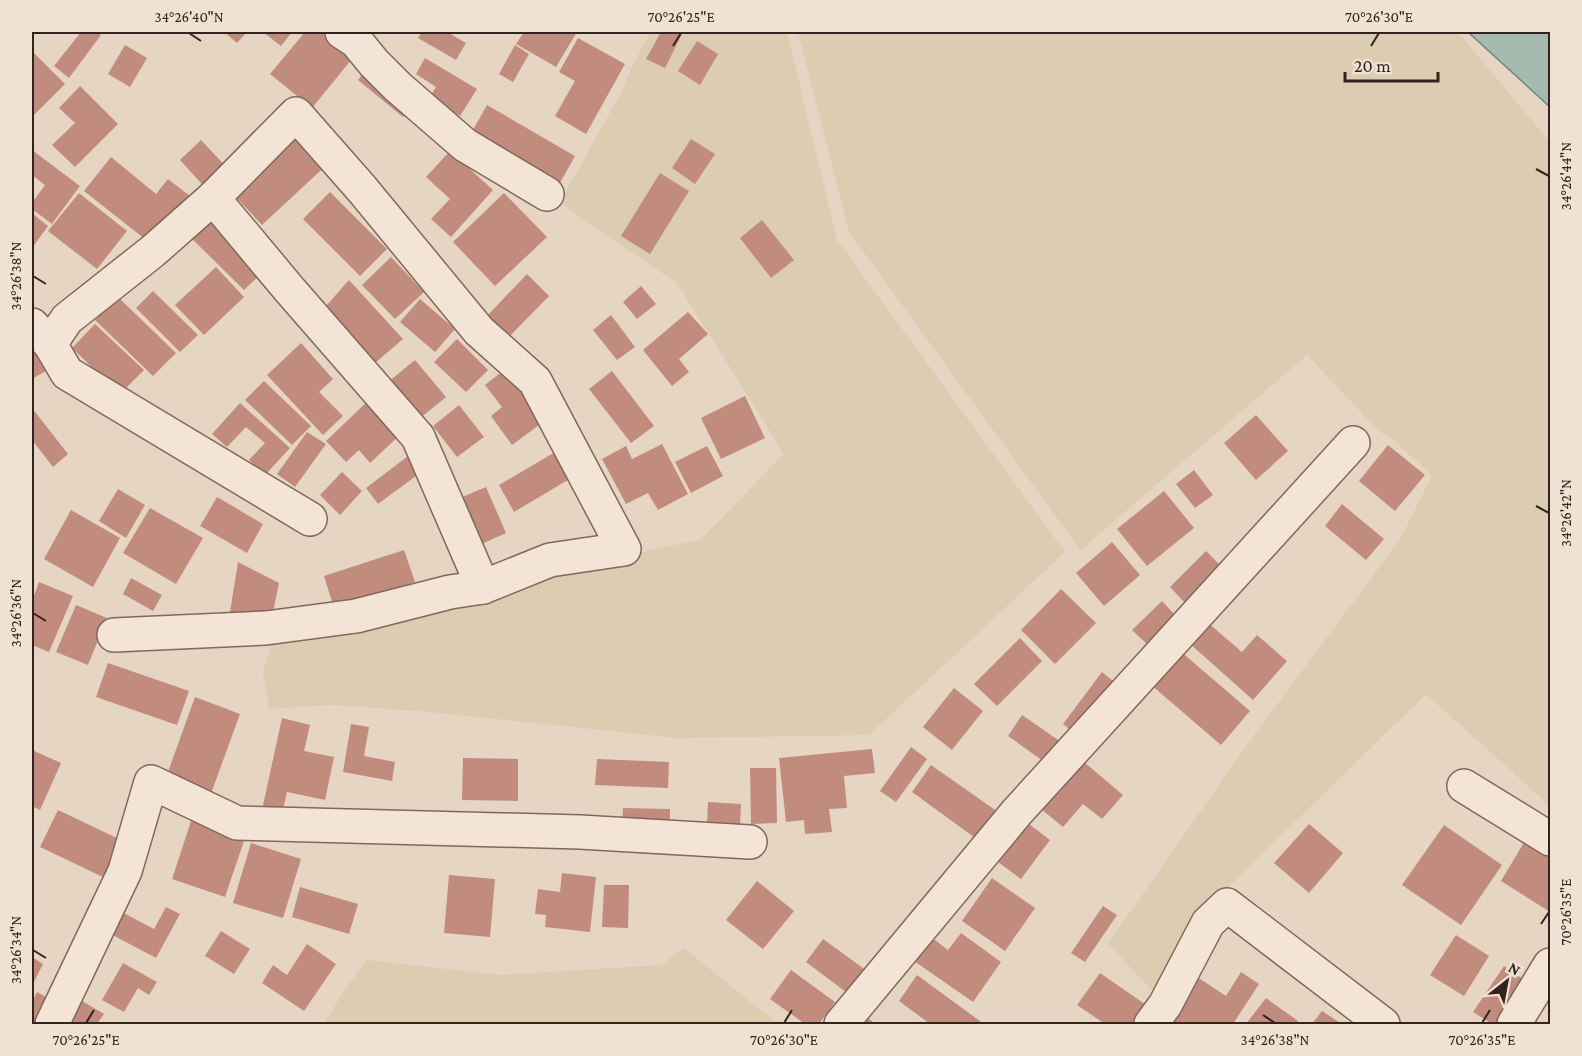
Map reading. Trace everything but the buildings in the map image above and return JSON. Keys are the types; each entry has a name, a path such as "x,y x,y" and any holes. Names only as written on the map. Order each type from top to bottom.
{"street":[{"path":"342,32 356,41 398,87 465,145 548,194"},
{"path":"114,635 266,628 356,616 450,592 483,587 550,560 624,549 534,381 479,331 362,189 296,114 213,198 153,251 66,319 40,335 67,373 310,519"},
{"path":"213,198 418,437 483,587"},
{"path":"841,1024 1017,812 1353,443"},
{"path":"52,1024 124,871 151,782 237,823 580,832 750,842"},
{"path":"1464,786 1551,839"},
{"path":"1151,1024 1164,1005 1208,923 1227,905 1383,1024"},
{"path":"1514,1024 1551,965"}],"shaded area":[{"path":"651,32 787,32 837,240 1065,552 869,735 677,738 419,711 331,705 269,709 263,672 274,636 701,539 784,454 677,283 560,202 621,93 632,66"},
{"path":"798,32 1458,32 1550,142 1550,806 1426,694 1211,904 1153,991 1108,944 1241,753 1401,538 1432,476 1396,442 1379,431 1307,355 1081,551 849,232"},
{"path":"1468,32 1550,32 1550,107"},
{"path":"684,948 778,1024 324,1024 345,989 367,960 499,975 661,965"}]}
